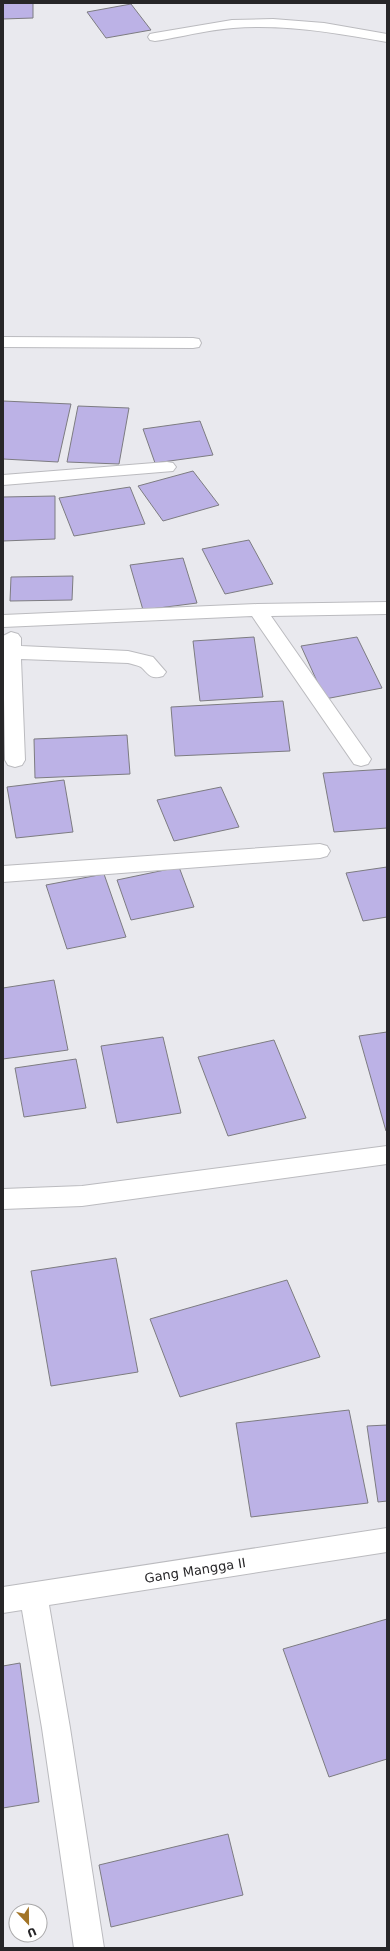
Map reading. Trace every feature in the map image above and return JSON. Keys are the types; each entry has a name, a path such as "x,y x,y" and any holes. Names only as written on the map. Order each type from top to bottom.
{"street":[{"path":"155,37 232,24 273,23 324,27 387,38"},
{"path":"3,342 193,344"},
{"path":"3,480 167,467"},
{"path":"15,760 11,652 6,621 256,610 387,608"},
{"path":"256,610 361,759"},
{"path":"11,652 128,657 146,661 156,672"},
{"path":"3,874 320,851"},
{"path":"3,1199 82,1196 387,1155"},
{"name":"Gang Mangga II","path":"3,1600 387,1540"},
{"path":"33,1595 56,1728 89,1948"}],"building":[{"path":"3,3 33,3 33,18 3,19"},
{"path":"131,4 151,30 106,38 87,12"},
{"path":"3,401 71,404 58,462 3,459"},
{"path":"78,406 129,408 119,464 67,462"},
{"path":"200,421 213,455 155,463 143,429"},
{"path":"193,471 219,505 163,521 138,486"},
{"path":"130,487 145,524 74,536 59,498"},
{"path":"55,496 55,539 3,541 3,497"},
{"path":"249,540 273,584 225,594 202,549"},
{"path":"183,558 197,603 143,610 130,565"},
{"path":"73,576 72,600 10,601 11,577"},
{"path":"254,637 263,697 200,701 193,641"},
{"path":"357,637 382,688 325,699 301,646"},
{"path":"283,701 290,751 175,756 171,707"},
{"path":"127,735 130,774 35,778 34,739"},
{"path":"387,769 387,828 334,832 323,773"},
{"path":"64,780 73,832 16,838 7,787"},
{"path":"221,787 239,827 174,841 157,800"},
{"path":"179,867 194,907 131,920 117,880"},
{"path":"387,867 387,917 363,921 346,873"},
{"path":"104,874 126,937 67,949 46,885"},
{"path":"54,980 68,1050 3,1059 3,988"},
{"path":"387,1032 387,1131 386,1131 359,1036"},
{"path":"163,1037 181,1113 117,1123 101,1046"},
{"path":"274,1040 306,1118 228,1136 198,1057"},
{"path":"76,1059 86,1108 24,1117 15,1068"},
{"path":"116,1258 138,1372 51,1386 31,1271"},
{"path":"287,1280 320,1357 180,1397 150,1319"},
{"path":"349,1410 368,1503 251,1517 236,1423"},
{"path":"387,1425 387,1501 378,1502 367,1426"},
{"path":"387,1619 387,1759 329,1777 283,1649"},
{"path":"20,1663 39,1802 3,1808 3,1666"},
{"path":"228,1834 243,1895 111,1927 99,1865"}]}
